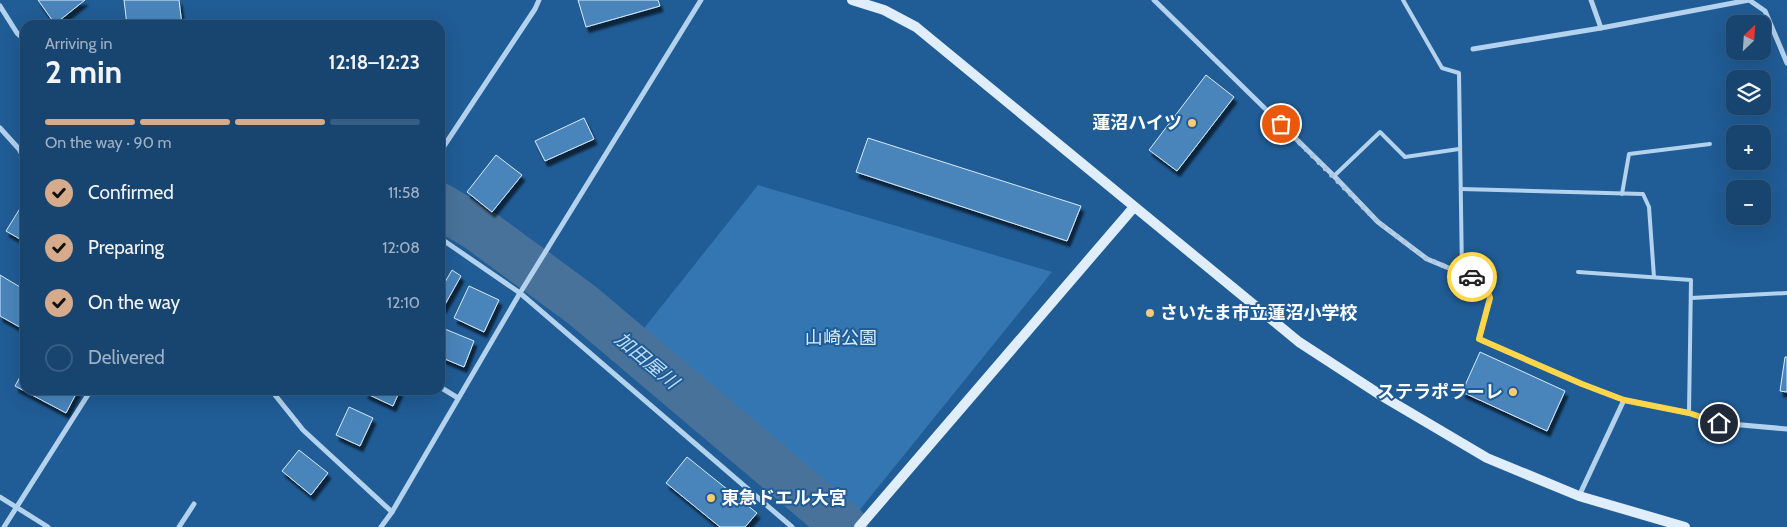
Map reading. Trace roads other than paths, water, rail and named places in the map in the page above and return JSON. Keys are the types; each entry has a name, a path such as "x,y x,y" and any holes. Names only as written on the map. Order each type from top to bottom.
{"street":[{"path":"445,145 536,9 539,0"},
{"path":"381,527 392,512 520,293 701,0"},
{"path":"852,0 884,10 916,27 1299,342 1382,396 1487,458 1579,496 1685,527"},
{"path":"1154,0 1334,176 1378,222 1427,259 1485,283 1490,298 1479,339 1582,384 1624,400 1689,413 1719,423 1787,430"},
{"path":"1591,0 1601,28"},
{"path":"1473,48 1601,28 1749,0 1765,11 1787,63"},
{"path":"0,6 20,35"},
{"path":"1,132 20,151"},
{"path":"859,527 1134,207"},
{"path":"445,241 520,293 792,527"},
{"path":"445,390 458,398"},
{"path":"4,527 88,395"},
{"path":"276,395 303,430 392,512"},
{"path":"1579,496 1624,400"},
{"path":"0,497 48,527"},
{"path":"179,527 194,504"}],"lane":[{"path":"1403,0 1442,68 1459,73 1462,273"},
{"path":"1334,176 1380,132 1405,157 1459,149"},
{"path":"1622,194 1629,154 1710,144"},
{"path":"1461,189 1643,194 1649,207 1654,277"},
{"path":"1578,272 1692,280 1689,413"},
{"path":"1691,298 1787,293"}],"waterway":[{"name":"加田屋川","path":"445,209 477,228 582,305 845,527"}],"place":[{"name":"蓮沼ハイツ","path":"1192,123"},
{"name":"さいたま市立蓮沼小学校","path":"1150,313"},
{"name":"ステラポラーレ","path":"1513,392"},
{"name":"東急ドエル大宮","path":"711,498"}],"park label":[{"name":"山崎公園","path":"841,338"}]}
